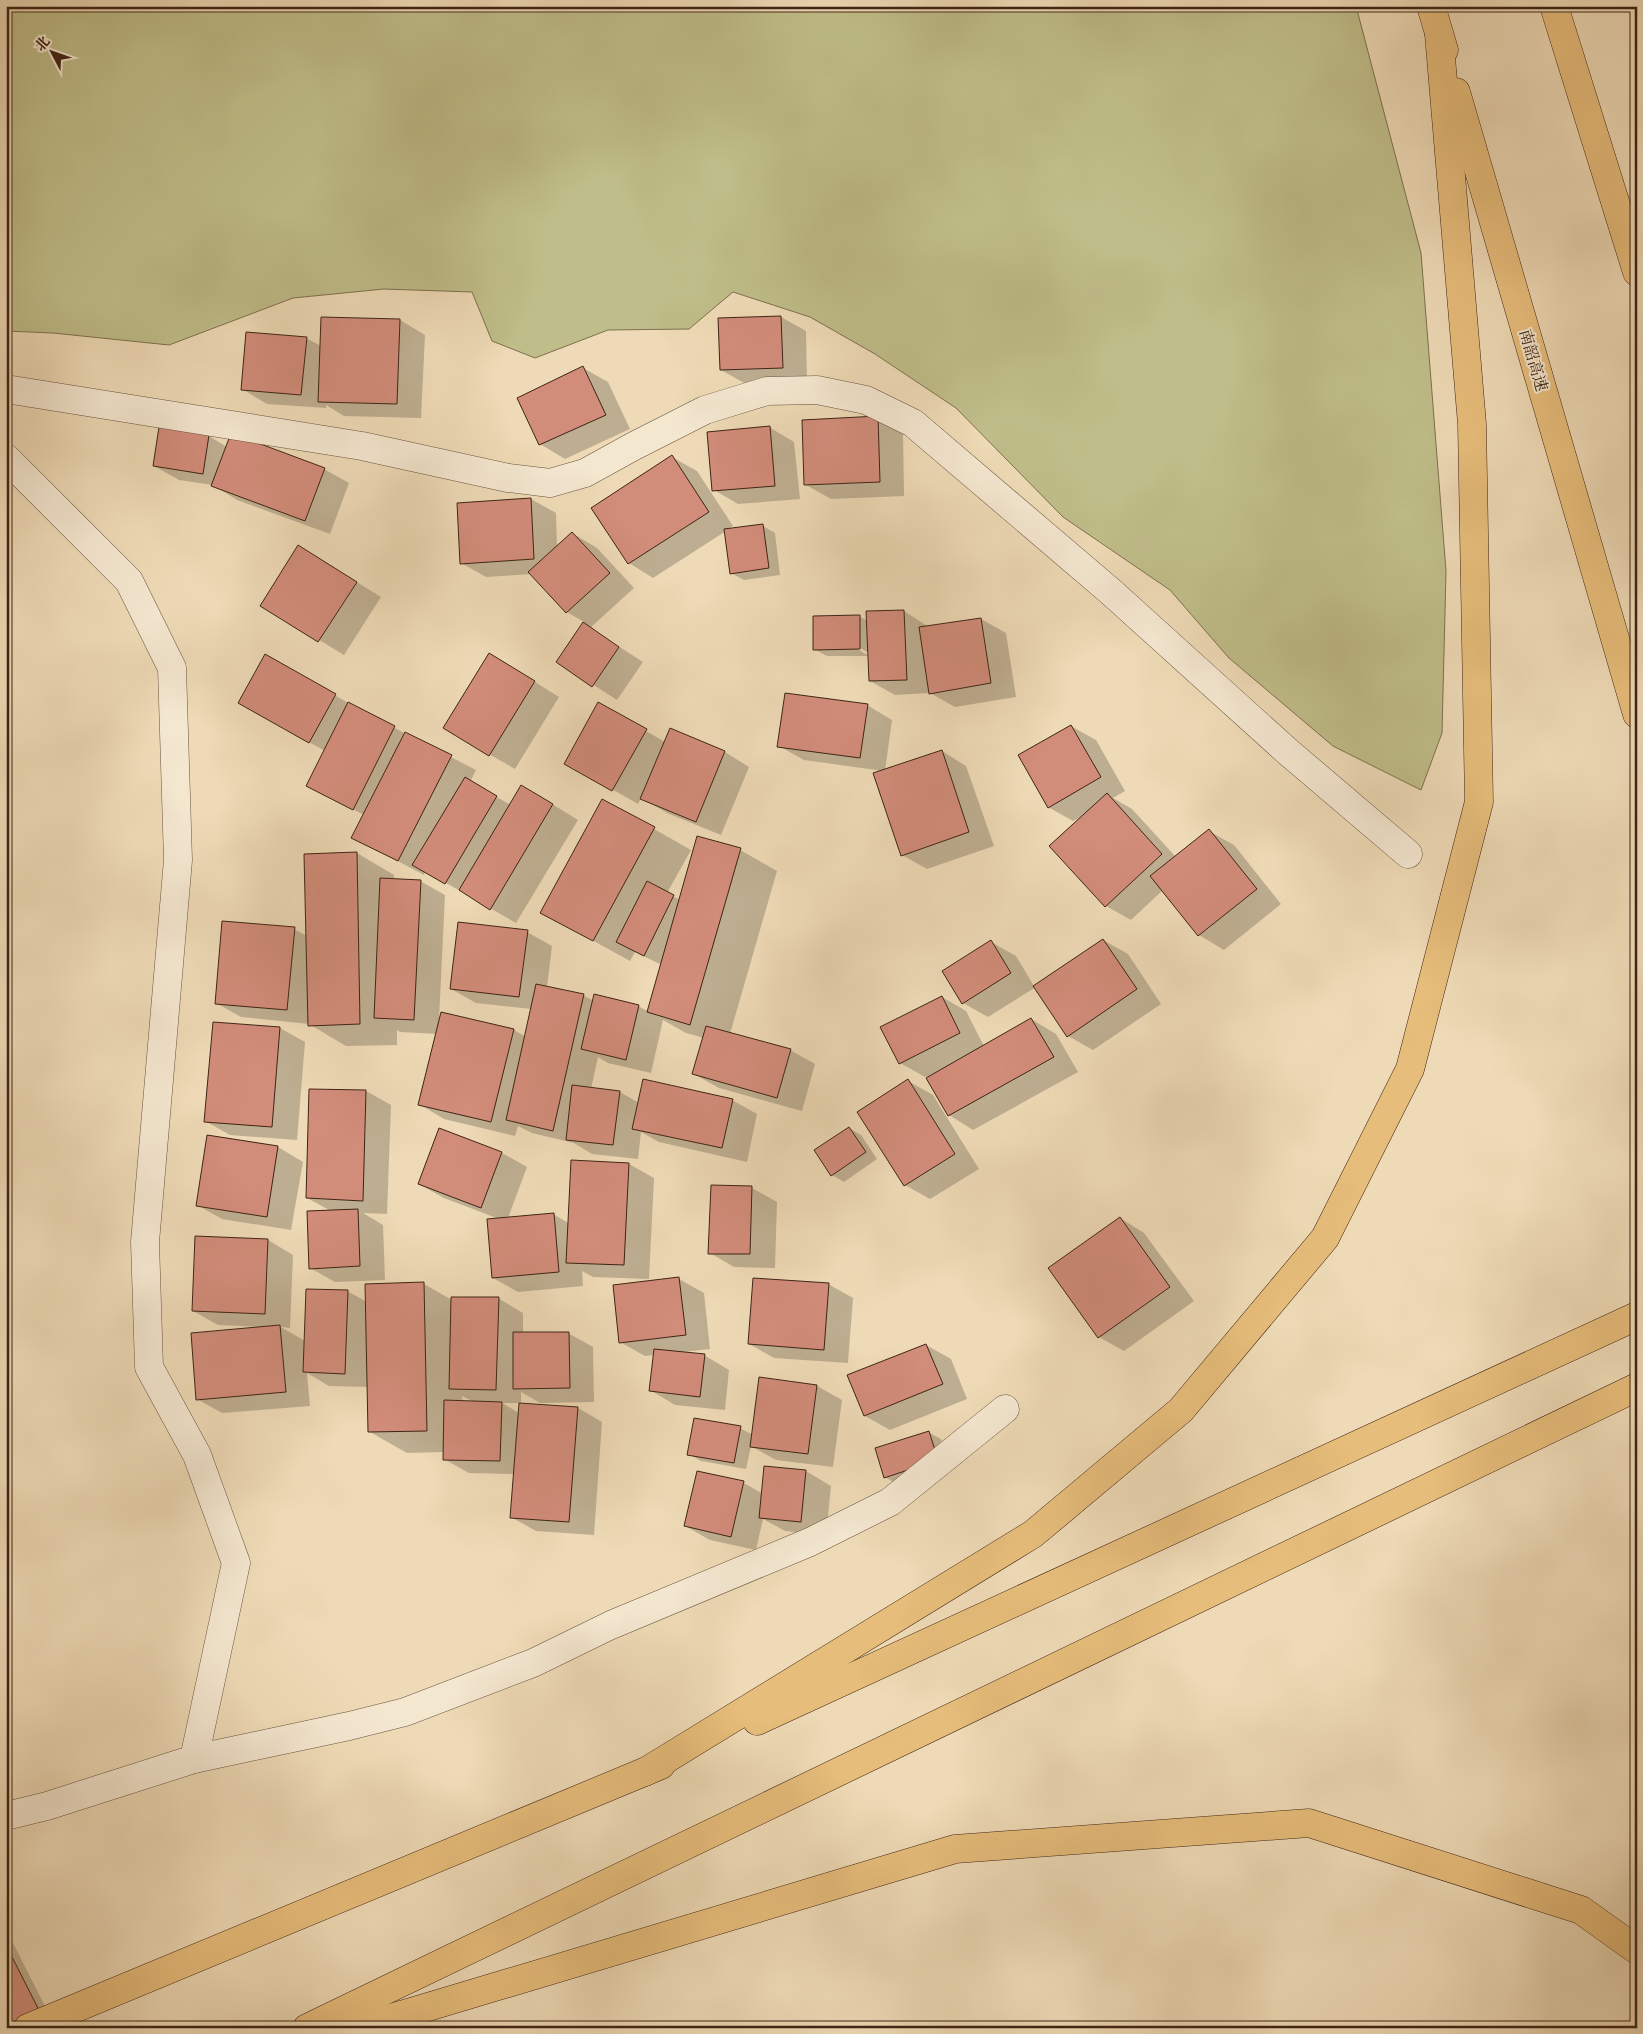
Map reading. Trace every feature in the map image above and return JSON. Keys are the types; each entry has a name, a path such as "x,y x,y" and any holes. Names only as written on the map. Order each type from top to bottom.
{"highway":[{"name":"南韶高速","path":"1431,6 1637,714"},
{"path":"1554,6 1637,272"},
{"path":"645,1772 1033,1534 1181,1410 1325,1238 1410,1069 1479,802 1472,424 1439,34"},
{"path":"28,2028 645,1772 1637,1316"},
{"path":"307,2028 1637,1386"},
{"path":"358,2028 955,1849 1309,1823 1581,1910 1637,1950"}],"street":[{"path":"6,389 362,446 508,478 550,483 585,473 705,410 767,391 817,390 866,400 913,422 1102,585 1287,751 1408,854"},
{"path":"6,458 128,581 172,668 178,860 145,1242 149,1367 196,1456 236,1563 194,1759"},
{"path":"6,1816 57,1803 194,1759 405,1712 532,1663 611,1625 810,1542 890,1502 1005,1409"}],"shaded area":[{"path":"6,6 1356,6 1421,253 1446,571 1442,733 1421,790 1333,746 1229,658 1170,590 1063,517 956,408 875,354 810,317 733,292 689,329 608,330 535,358 492,341 472,292 384,289 293,298 169,345 53,333 6,331"}],"building":[{"path":"781,316 783,368 720,370 718,318"},
{"path":"321,317 400,319 397,404 318,402"},
{"path":"246,332 307,337 301,395 241,390"},
{"path":"583,366 606,415 539,445 517,398"},
{"path":"878,416 880,482 804,485 802,420"},
{"path":"770,426 775,486 712,491 707,432"},
{"path":"159,427 209,435 203,474 153,466"},
{"path":"231,433 325,468 305,521 211,486"},
{"path":"672,455 709,512 628,564 591,508"},
{"path":"531,498 534,559 460,564 457,503"},
{"path":"763,524 769,568 730,574 724,529"},
{"path":"572,532 610,573 566,613 528,572"},
{"path":"298,545 357,582 318,642 260,606"},
{"path":"904,610 907,680 869,681 866,611"},
{"path":"860,615 860,649 813,650 813,616"},
{"path":"981,618 991,683 929,694 919,627"},
{"path":"583,622 619,647 592,687 556,662"},
{"path":"489,653 535,681 489,756 443,728"},
{"path":"265,654 336,694 309,743 238,703"},
{"path":"785,693 868,704 860,758 777,747"},
{"path":"348,702 395,726 353,810 306,786"},
{"path":"598,702 647,729 612,791 564,764"},
{"path":"1071,725 1101,777 1048,808 1018,755"},
{"path":"670,728 725,751 696,822 640,799"},
{"path":"405,732 452,755 398,861 351,838"},
{"path":"942,750 969,832 901,856 873,773"},
{"path":"465,777 497,796 445,884 412,865"},
{"path":"521,785 553,804 490,910 459,890"},
{"path":"1107,793 1162,854 1105,907 1049,846"},
{"path":"602,799 655,827 593,941 540,913"},
{"path":"1209,829 1257,889 1198,936 1150,876"},
{"path":"697,836 741,848 690,1025 647,1012"},
{"path":"357,852 360,1024 308,1026 304,854"},
{"path":"380,878 421,880 414,1020 374,1018"},
{"path":"647,881 674,895 644,956 616,942"},
{"path":"222,921 295,927 287,1010 215,1004"},
{"path":"458,922 528,930 519,997 450,989"},
{"path":"1103,939 1137,989 1067,1037 1033,986"},
{"path":"991,940 1011,973 962,1004 942,971"},
{"path":"536,984 584,994 553,1131 506,1120"},
{"path":"594,994 639,1005 626,1060 581,1049"},
{"path":"942,996 960,1033 899,1064 880,1027"},
{"path":"441,1012 514,1029 491,1122 418,1105"},
{"path":"1031,1018 1054,1057 948,1116 926,1078"},
{"path":"213,1022 280,1027 272,1127 204,1122"},
{"path":"706,1026 791,1049 777,1098 692,1074"},
{"path":"643,1079 733,1099 722,1148 632,1129"},
{"path":"908,1079 955,1154 904,1186 857,1112"},
{"path":"572,1085 620,1091 613,1145 566,1140"},
{"path":"309,1089 366,1090 363,1201 306,1198"},
{"path":"849,1127 866,1152 831,1176 814,1150"},
{"path":"439,1128 502,1152 481,1208 418,1184"},
{"path":"207,1135 278,1146 267,1217 196,1206"},
{"path":"571,1160 629,1163 624,1265 566,1263"},
{"path":"711,1185 752,1186 750,1254 708,1254"},
{"path":"358,1209 360,1266 309,1269 307,1211"},
{"path":"554,1213 559,1272 492,1278 487,1219"},
{"path":"1120,1217 1170,1287 1098,1338 1048,1268"},
{"path":"195,1236 268,1239 265,1314 192,1311"},
{"path":"679,1277 686,1335 619,1343 613,1285"},
{"path":"753,1278 829,1283 824,1350 748,1344"},
{"path":"424,1282 427,1431 368,1432 365,1284"},
{"path":"306,1289 348,1290 345,1374 303,1372"},
{"path":"451,1297 499,1297 496,1390 449,1389"},
{"path":"280,1325 286,1392 196,1400 191,1333"},
{"path":"513,1332 569,1332 570,1388 513,1389"},
{"path":"926,1344 943,1384 864,1416 847,1375"},
{"path":"654,1349 705,1354 700,1397 649,1391"},
{"path":"759,1377 817,1385 808,1454 750,1447"},
{"path":"444,1400 502,1402 500,1461 443,1460"},
{"path":"519,1403 578,1407 569,1522 510,1518"},
{"path":"694,1418 741,1426 734,1463 687,1455"},
{"path":"929,1431 938,1460 884,1478 875,1448"},
{"path":"764,1466 806,1470 801,1522 759,1518"},
{"path":"697,1471 744,1481 731,1537 684,1526"},
{"path":"6,1945 48,2028 6,2028"}]}
